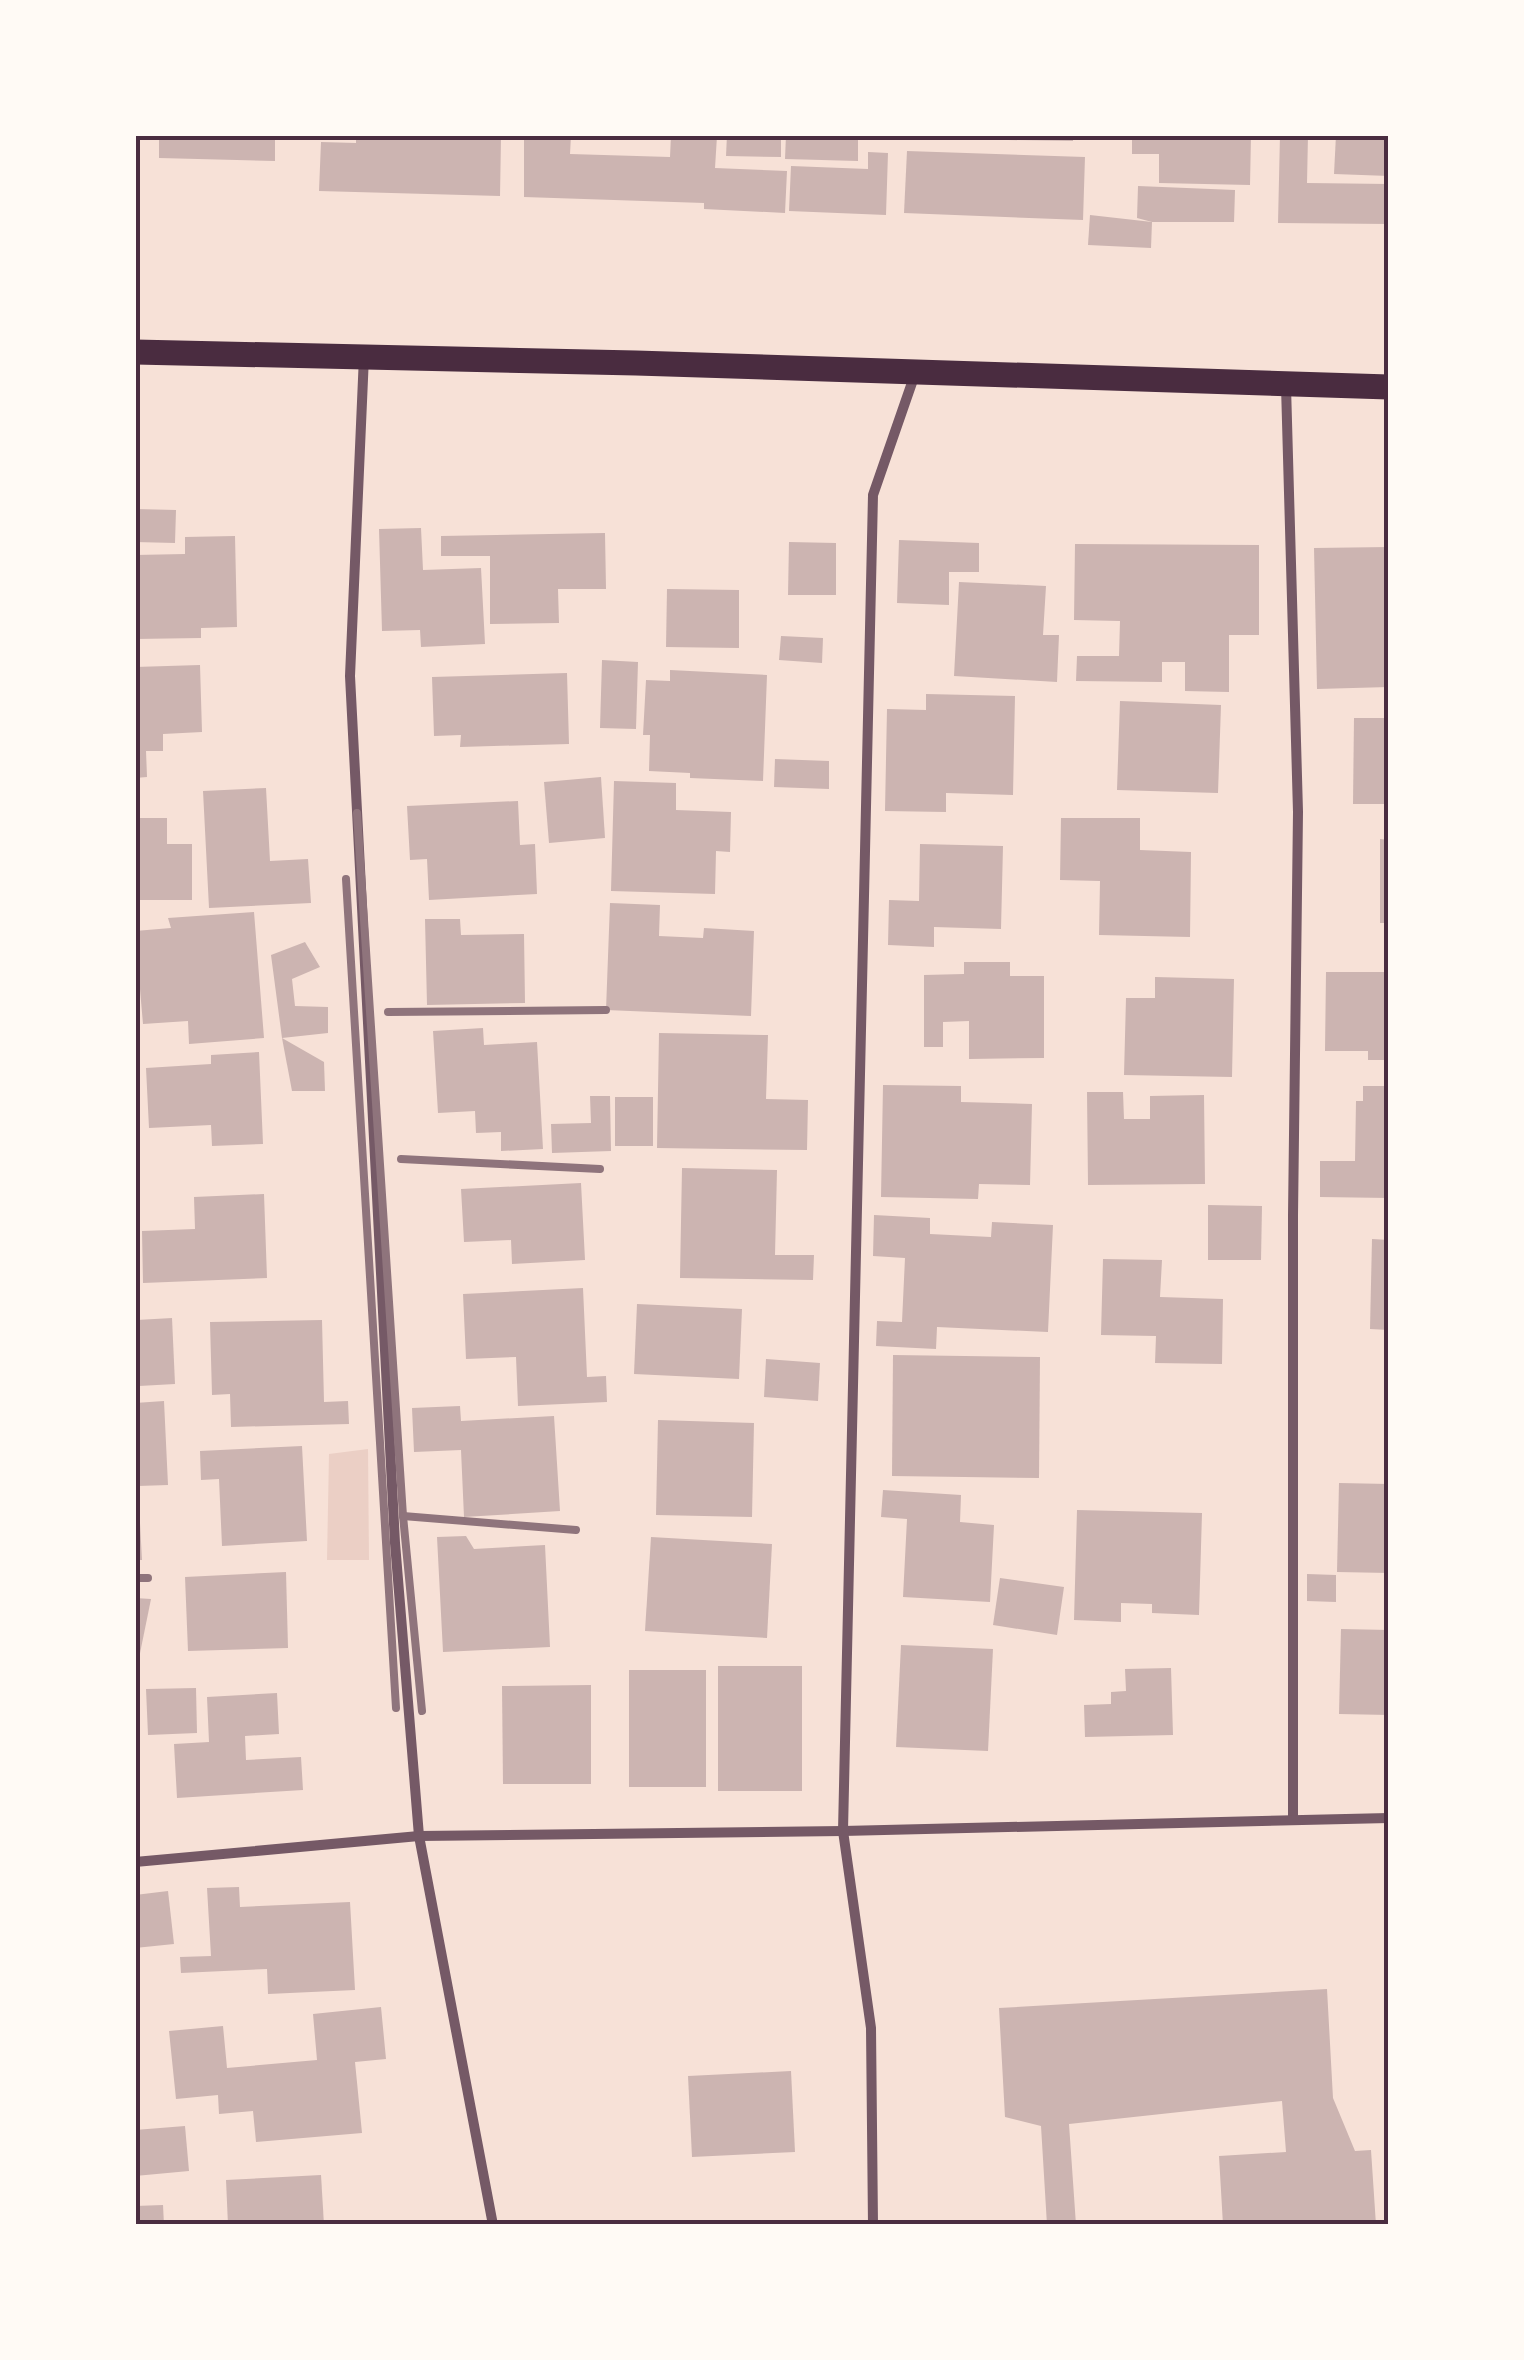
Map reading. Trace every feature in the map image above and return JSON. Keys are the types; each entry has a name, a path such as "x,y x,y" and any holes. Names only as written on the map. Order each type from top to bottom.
{"main road":[{"path":"135,352 1389,388"}],"street":[{"path":"364,356 350,676 395,1543 418,1836 493,2225"},
{"path":"873,2225 871,2028 843,1831 873,495 916,373"},
{"path":"1286,385 1298,812 1293,1274 1294,1818"},
{"path":"135,1862 418,1836 1389,1818"}],"shaded area":[{"path":"368,1449 369,1560 327,1560 329,1454"}],"building":[{"path":"159,135 275,135 275,161 159,158"},
{"path":"356,135 501,136 500,196 319,191 321,142 356,143"},
{"path":"524,135 571,135 570,154 670,157 671,135 717,136 715,168 787,171 785,213 704,209 704,203 524,197"},
{"path":"727,135 781,135 781,157 726,156"},
{"path":"786,135 858,135 858,161 785,159"},
{"path":"1008,135 1073,135 1073,141 1008,140"},
{"path":"1132,135 1251,135 1250,185 1159,183 1159,154 1132,154"},
{"path":"1280,135 1308,135 1307,183 1389,184 1389,224 1278,223"},
{"path":"1336,135 1389,135 1389,176 1334,174"},
{"path":"907,151 1085,157 1083,220 904,213"},
{"path":"868,152 888,153 886,215 789,211 791,166 868,169"},
{"path":"1138,186 1235,190 1234,222 1152,222 1137,218"},
{"path":"1090,215 1152,222 1151,248 1088,245"},
{"path":"135,509 176,510 175,543 135,542"},
{"path":"421,528 423,570 481,568 485,644 421,647 420,630 382,631 379,529"},
{"path":"605,533 606,589 558,589 559,623 490,624 490,556 441,556 441,536"},
{"path":"235,536 237,627 201,628 201,638 135,639 135,555 185,554 185,537"},
{"path":"899,540 979,543 979,572 949,572 949,605 897,603"},
{"path":"789,542 836,543 836,595 788,595"},
{"path":"1075,544 1259,545 1259,635 1229,635 1229,692 1185,691 1185,662 1162,662 1162,682 1076,681 1077,656 1119,656 1120,621 1074,620"},
{"path":"1389,547 1389,687 1317,689 1314,548"},
{"path":"959,582 1046,586 1043,635 1059,635 1057,682 954,676"},
{"path":"667,589 739,590 739,648 666,647"},
{"path":"781,636 823,638 822,663 779,660"},
{"path":"602,660 638,662 636,729 600,728"},
{"path":"200,665 202,732 163,734 163,751 146,751 147,777 135,778 135,667"},
{"path":"670,670 767,675 763,781 690,778 690,773 649,771 650,735 643,735 646,680 670,681"},
{"path":"567,673 569,744 460,747 461,735 434,736 432,677"},
{"path":"926,694 1015,696 1013,795 946,793 946,812 885,811 887,709 926,710"},
{"path":"1120,701 1221,705 1218,793 1117,790"},
{"path":"1354,718 1389,718 1389,804 1353,804"},
{"path":"775,759 829,761 829,789 774,787"},
{"path":"601,777 605,838 549,843 544,782"},
{"path":"614,781 676,783 676,810 731,812 730,852 716,851 715,894 611,891"},
{"path":"266,788 270,861 308,859 311,903 209,908 203,791"},
{"path":"518,801 520,845 535,844 537,894 429,900 427,859 410,860 407,806"},
{"path":"137,818 167,818 167,844 192,844 192,900 135,900"},
{"path":"1061,818 1140,818 1140,850 1191,852 1190,937 1099,935 1100,881 1060,880"},
{"path":"1380,839 1389,840 1389,923 1380,923"},
{"path":"920,844 1003,846 1001,929 934,927 934,947 888,945 889,900 919,901"},
{"path":"610,903 660,905 659,936 703,938 704,928 754,931 751,1016 606,1010"},
{"path":"254,912 264,1038 189,1044 188,1021 143,1024 135,931 171,928 168,918"},
{"path":"425,919 460,919 461,935 524,934 525,1003 427,1005"},
{"path":"305,942 320,967 292,979 295,1006 328,1007 328,1033 282,1038 271,955"},
{"path":"964,962 1010,962 1010,976 1044,976 1044,1058 969,1059 969,1021 943,1022 943,1047 924,1047 924,975 964,974"},
{"path":"1326,972 1389,972 1389,1060 1368,1060 1368,1051 1325,1051"},
{"path":"1155,977 1234,979 1232,1077 1124,1075 1126,998 1155,998"},
{"path":"483,1028 484,1045 537,1042 543,1149 501,1151 501,1132 476,1133 475,1111 438,1113 433,1031"},
{"path":"659,1033 768,1035 766,1099 808,1100 807,1150 657,1148"},
{"path":"282,1038 324,1062 325,1091 292,1091"},
{"path":"259,1052 263,1144 212,1146 211,1125 149,1128 146,1068 211,1064 211,1055"},
{"path":"883,1085 961,1086 961,1102 1032,1104 1030,1185 979,1184 978,1199 881,1197"},
{"path":"1363,1086 1389,1086 1389,1198 1320,1197 1320,1161 1355,1161 1356,1101 1363,1101"},
{"path":"1087,1092 1123,1092 1124,1119 1150,1119 1150,1096 1204,1095 1205,1184 1088,1185"},
{"path":"590,1096 610,1096 611,1151 552,1153 551,1124 591,1123"},
{"path":"615,1097 653,1097 653,1146 615,1146"},
{"path":"682,1168 777,1170 775,1255 814,1255 813,1280 680,1278"},
{"path":"581,1183 585,1260 512,1264 511,1240 464,1242 461,1189"},
{"path":"264,1194 267,1278 143,1283 142,1231 195,1229 194,1197"},
{"path":"1208,1205 1262,1206 1261,1260 1208,1260"},
{"path":"874,1215 930,1218 930,1234 991,1237 992,1222 1053,1225 1048,1332 937,1327 936,1349 876,1346 877,1321 902,1322 905,1258 873,1256"},
{"path":"1372,1239 1389,1240 1389,1330 1370,1329"},
{"path":"1103,1259 1162,1260 1160,1297 1223,1299 1222,1364 1155,1363 1156,1336 1101,1335"},
{"path":"583,1288 587,1377 606,1376 607,1402 518,1406 516,1357 466,1359 463,1294"},
{"path":"637,1304 742,1309 739,1379 634,1374"},
{"path":"172,1318 175,1384 139,1386 137,1320"},
{"path":"322,1320 324,1402 348,1401 349,1424 231,1427 230,1394 212,1395 210,1322"},
{"path":"893,1355 1040,1357 1039,1478 892,1476"},
{"path":"766,1359 820,1363 818,1401 764,1397"},
{"path":"164,1401 168,1485 138,1486 142,1560 135,1560 135,1403"},
{"path":"460,1406 461,1421 554,1416 560,1511 464,1517 461,1450 414,1452 412,1408"},
{"path":"658,1420 754,1423 752,1517 656,1515"},
{"path":"302,1446 307,1541 222,1546 219,1479 201,1480 200,1451"},
{"path":"1339,1483 1389,1484 1389,1573 1337,1572"},
{"path":"883,1490 961,1495 960,1522 994,1525 990,1602 903,1597 907,1519 881,1517"},
{"path":"1077,1510 1202,1513 1199,1615 1152,1613 1152,1604 1121,1603 1121,1622 1074,1620"},
{"path":"466,1536 474,1549 545,1545 550,1647 443,1652 437,1537"},
{"path":"651,1537 772,1544 767,1638 645,1631"},
{"path":"286,1572 288,1648 188,1651 185,1577"},
{"path":"1307,1574 1336,1575 1336,1602 1307,1601"},
{"path":"1000,1578 1064,1587 1057,1635 993,1625"},
{"path":"135,1598 151,1599 137,1668 135,1668"},
{"path":"1341,1629 1389,1630 1389,1715 1339,1714"},
{"path":"901,1645 993,1649 988,1751 896,1747"},
{"path":"718,1666 802,1666 802,1791 718,1791"},
{"path":"1171,1668 1173,1735 1085,1737 1084,1705 1111,1704 1111,1692 1126,1691 1125,1669"},
{"path":"629,1670 706,1670 706,1787 629,1787"},
{"path":"591,1685 591,1784 503,1784 502,1686"},
{"path":"196,1688 197,1733 148,1735 146,1689"},
{"path":"277,1693 279,1734 245,1736 246,1760 301,1757 303,1790 177,1798 174,1744 209,1742 207,1697"},
{"path":"239,1887 240,1907 350,1902 355,1990 268,1994 267,1969 181,1973 180,1957 211,1956 207,1888"},
{"path":"168,1891 174,1944 135,1948 135,1895"},
{"path":"1327,1989 1333,2098 1355,2151 1371,2150 1376,2225 1223,2225 1219,2156 1286,2152 1282,2101 1069,2124 1076,2225 1047,2225 1041,2126 1005,2117 999,2008"},
{"path":"381,2007 386,2059 355,2062 362,2133 256,2142 253,2111 219,2114 218,2095 176,2099 169,2031 223,2026 227,2068 317,2060 313,2014"},
{"path":"791,2071 795,2152 692,2157 688,2076"},
{"path":"185,2126 189,2171 135,2176 135,2130"},
{"path":"321,2175 324,2225 228,2225 226,2180"},
{"path":"163,2205 164,2225 135,2225 135,2206"}],"railway":[{"path":"357,813 403,1516 422,1711"},
{"path":"346,879 396,1708"},
{"path":"388,1012 606,1010"},
{"path":"401,1159 600,1169"},
{"path":"403,1516 576,1530"},
{"path":"135,1578 148,1578"}]}
